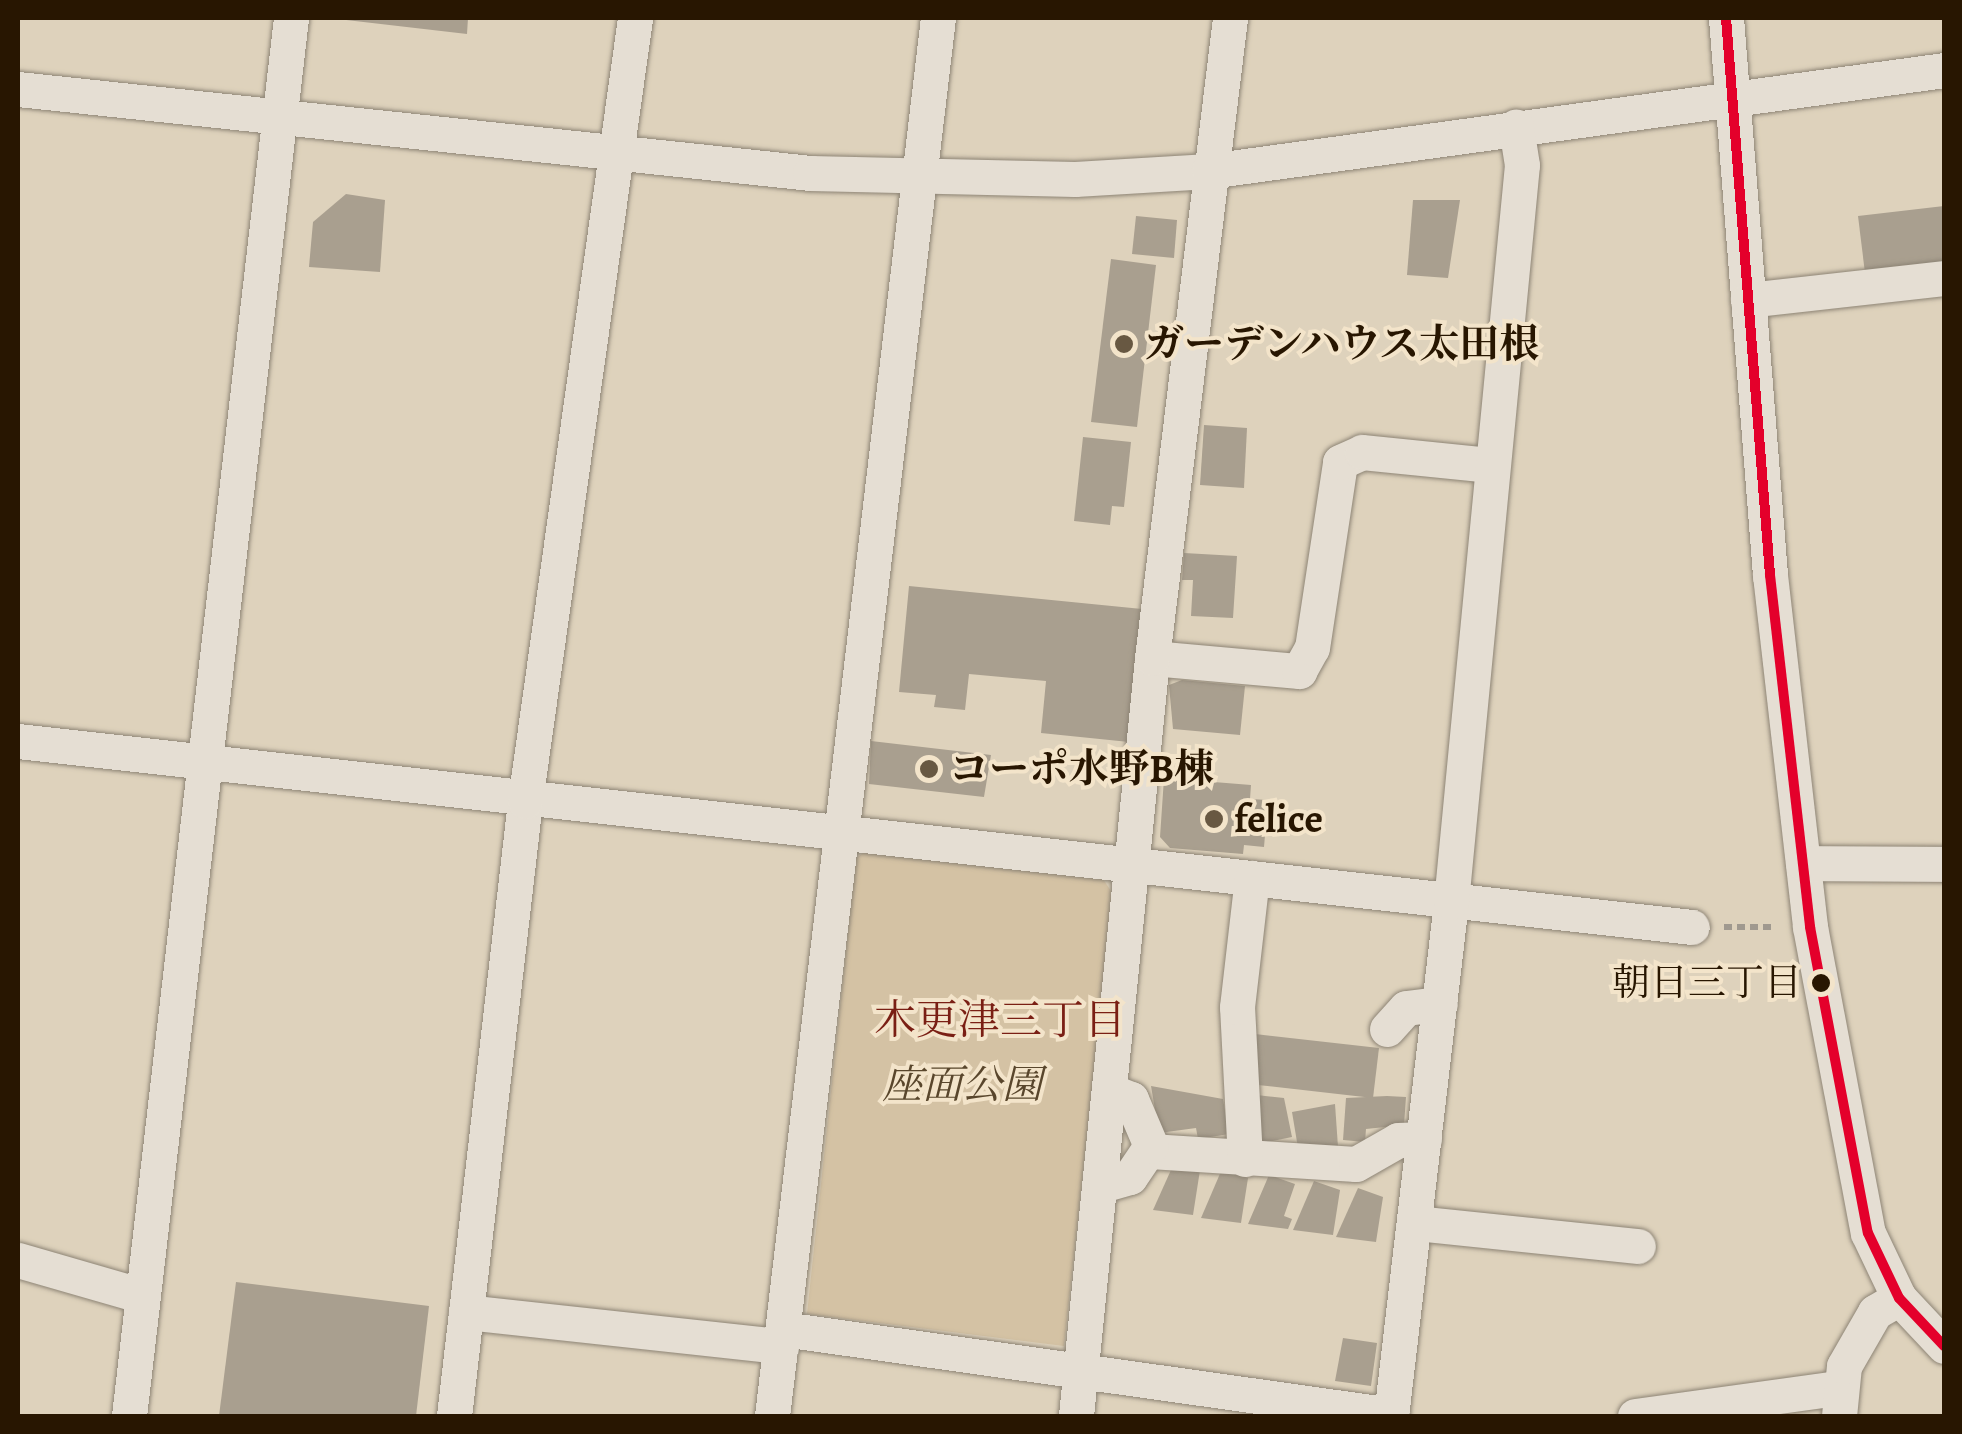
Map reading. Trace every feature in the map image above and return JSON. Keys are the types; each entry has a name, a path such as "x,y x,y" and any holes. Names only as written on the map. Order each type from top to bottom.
{"street":[{"path":"129,1416 139,1295 291,18"},
{"path":"454,1416 525,800 635,18"},
{"path":"772,1416 938,18"},
{"path":"1076,1416 1135,864 1152,658 1230,18"},
{"path":"1726,18 1748,300 1810,926 1856,1187 1899,1298 1944,1346"},
{"path":"18,89 616,153 920,175 1075,179 1209,171 1944,70"},
{"path":"466,1312 1083,1366 1391,1416 1452,902 1522,165 1516,126"},
{"path":"1748,300 1944,278"},
{"path":"1152,658 1299,671 1312,648 1340,462 1362,452 1491,465"},
{"path":"18,741 1692,928"},
{"path":"1802,864 1944,864"},
{"path":"1245,1159 1236,1007 1252,878"},
{"path":"1387,1029 1406,1008 1440,1004"},
{"path":"1110,1090 1131,1099 1150,1151"},
{"path":"1150,1151 1356,1164 1398,1140 1424,1139"},
{"path":"1102,1185 1130,1177 1150,1151"},
{"path":"1415,1223 1638,1246"},
{"path":"18,1260 139,1295"},
{"path":"1635,1416 1838,1402 1875,1312 1899,1298"}],"path":[{"path":"1692,928 1810,926"}],"green space":[{"name":"座面公園","path":"866,851 1101,876 1113,894 1064,1346 807,1314 856,858"}],"building":[{"path":"329,18 468,18 467,34"},
{"path":"346,194 385,200 380,272 309,267 313,222"},
{"path":"1413,200 1460,200 1448,278 1407,275"},
{"path":"1944,206 1944,264 1865,273 1858,216"},
{"path":"1136,216 1177,220 1174,258 1132,254"},
{"name":"ガーデンハウス太田根","path":"1111,259 1156,265 1137,427 1091,422"},
{"path":"1204,425 1247,428 1244,488 1200,485"},
{"path":"1083,437 1131,442 1124,507 1112,506 1110,525 1074,521"},
{"path":"1184,553 1237,556 1233,618 1191,616 1193,580 1182,580"},
{"path":"909,586 1142,609 1129,742 1041,733 1046,681 969,674 965,710 934,707 936,695 899,692"},
{"path":"1182,680 1245,686 1240,735 1173,729 1169,685"},
{"name":"コーポ水野B棟","path":"871,741 991,755 984,797 869,784"},
{"name":"felice","path":"1164,778 1251,785 1250,799 1268,800 1264,847 1244,845 1243,854 1170,848 1160,837"},
{"path":"1255,1034 1379,1048 1373,1098 1249,1084"},
{"path":"1151,1086 1223,1099 1229,1134 1198,1139 1196,1128 1159,1133"},
{"path":"1247,1094 1284,1098 1292,1137 1258,1144"},
{"path":"1406,1097 1404,1125 1366,1129 1365,1142 1343,1140 1346,1098"},
{"path":"1335,1104 1338,1147 1299,1154 1292,1112"},
{"path":"1175,1161 1200,1170 1193,1215 1153,1210"},
{"path":"1222,1169 1248,1178 1241,1223 1201,1218"},
{"path":"1269,1175 1295,1184 1284,1216 1292,1219 1288,1229 1248,1224"},
{"path":"1314,1181 1340,1190 1333,1235 1293,1230"},
{"path":"1358,1188 1383,1197 1376,1242 1336,1237"},
{"path":"236,1282 429,1306 416,1416 219,1416"},
{"path":"1343,1338 1377,1343 1371,1386 1335,1381"}],"transit line":[{"path":"1726,18 1770,575 1810,927 1868,1233 1899,1298 1944,1346"}],"place":[{"name":"ガーデンハウス太田根","path":"1124,344"},
{"name":"コーポ水野B棟","path":"929,769"},
{"name":"felice","path":"1214,819"},
{"name":"朝日三丁目","path":"1821,983"}],"district":[{"name":"木更津三丁目","path":"1000,1020"}]}
